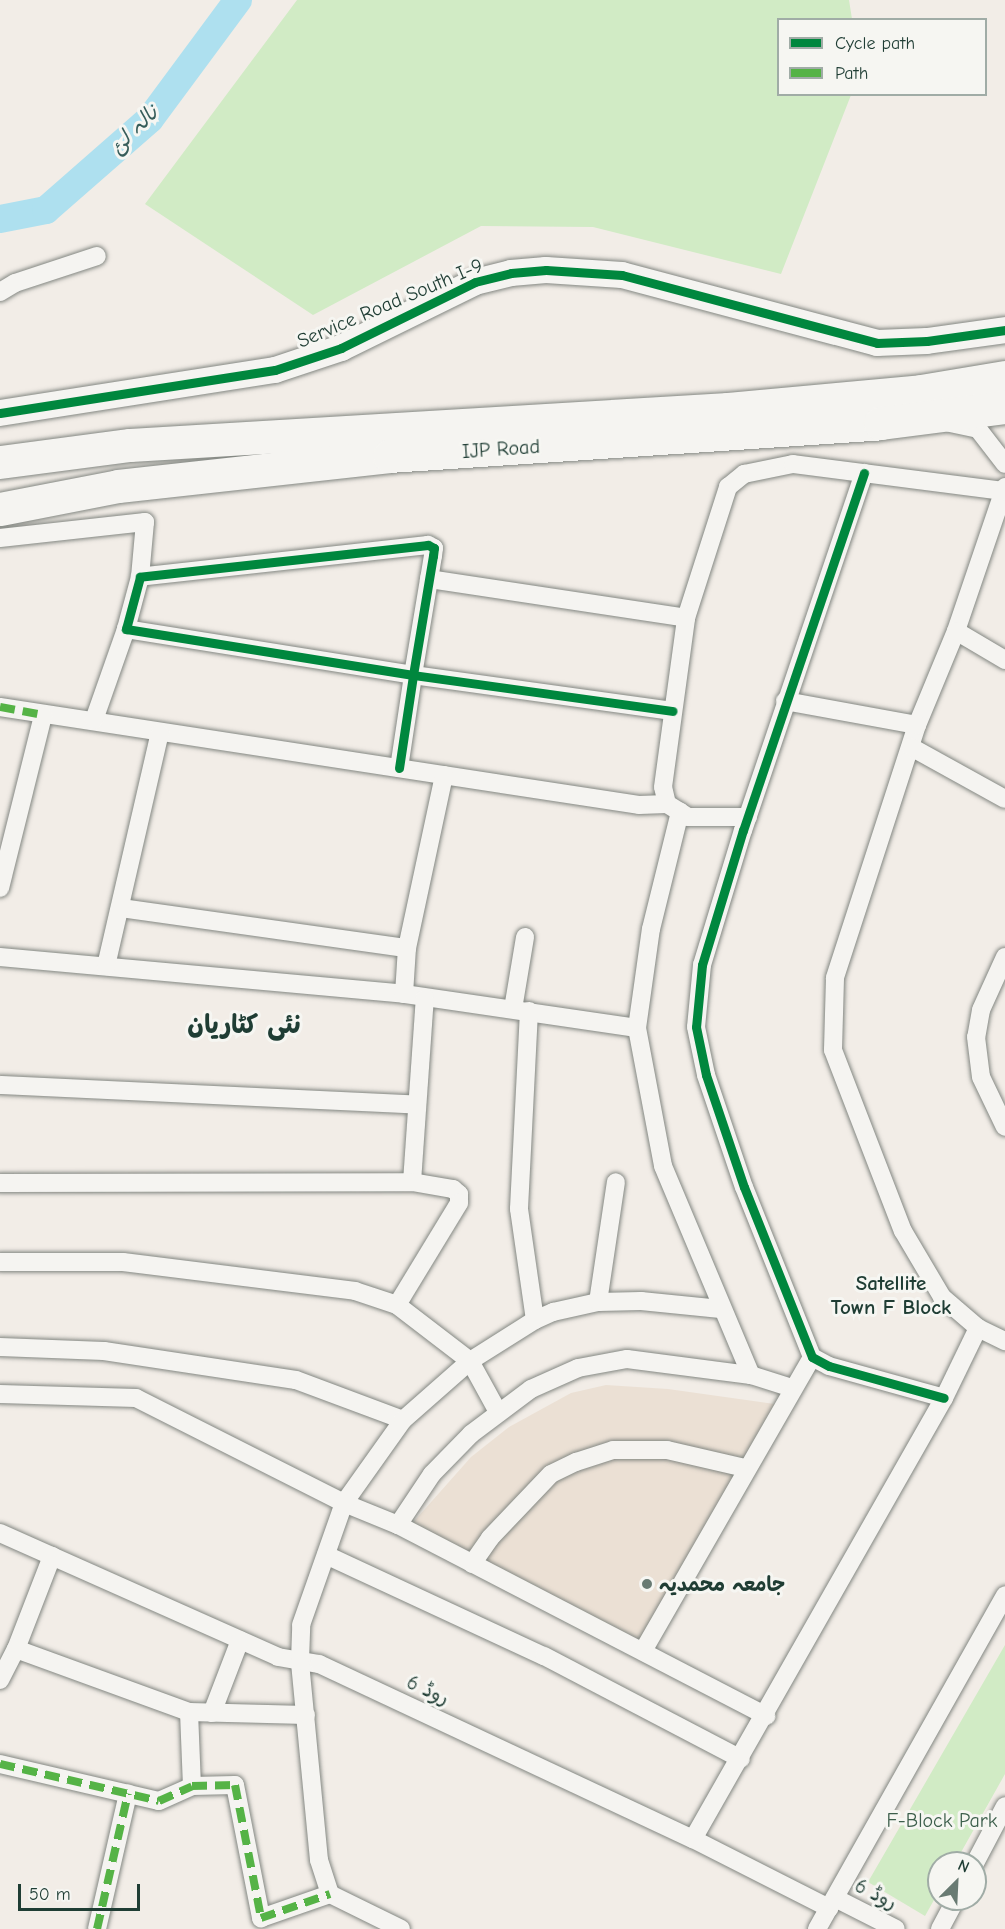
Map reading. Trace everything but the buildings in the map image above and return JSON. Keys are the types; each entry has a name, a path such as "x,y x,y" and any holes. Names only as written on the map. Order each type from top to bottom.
{"highway":[{"name":"IJP Road","path":"0,509 141,483 389,456 739,408 921,390 1005,377"},
{"name":"IJP Road","path":"0,462 130,445 925,417 1005,407"}],"street":[{"path":"0,292 15,283 97,256"},
{"name":"Service Road South I-9","path":"0,413 275,370 341,348 475,282 546,270 622,275 878,343 927,341 1005,330"},
{"path":"925,417 978,429 1005,464"},
{"path":"751,1375 721,1309 663,1166 637,1028 651,929 674,808 663,787 686,618 728,487 744,474 793,464 1004,489 956,631 917,725 834,978 833,1050 903,1232 942,1297 978,1328 1005,1341"},
{"path":"864,472 785,701 702,965 696,1027 706,1075 744,1187 812,1357 829,1366 944,1398"},
{"path":"0,538 145,522 140,577 126,629 94,720"},
{"path":"140,577 428,545 434,548 399,768"},
{"path":"429,579 686,618"},
{"path":"126,629 413,675 674,711"},
{"path":"956,631 1005,660"},
{"path":"785,701 917,725"},
{"path":"0,707 639,805 674,808 688,817 748,817"},
{"path":"0,888 43,715"},
{"path":"106,966 160,733"},
{"path":"911,747 1005,799"},
{"path":"404,994 407,948 444,775"},
{"path":"121,908 407,948"},
{"path":"525,937 521,1010 519,1209 535,1320"},
{"path":"0,957 404,994 637,1028"},
{"path":"1005,957 981,1010 976,1036 981,1077 1005,1127"},
{"path":"412,1182 425,998"},
{"path":"0,1084 417,1105"},
{"path":"0,1184 412,1182 453,1190 459,1194 459,1203 397,1305"},
{"path":"598,1302 616,1182"},
{"path":"0,1262 123,1262 355,1291 397,1305 470,1361 498,1412"},
{"path":"330,1894 319,1860 300,1661 301,1625 344,1503 403,1420 470,1361 535,1320 553,1312 598,1302 641,1301 721,1309"},
{"path":"693,1839 766,1716 944,1398 978,1328"},
{"path":"0,1347 104,1351 297,1380 403,1420"},
{"path":"643,1650 745,1468 768,1437 792,1388 812,1357"},
{"path":"398,1525 432,1474 498,1412 531,1389 578,1368 627,1359 751,1375 792,1388"},
{"path":"0,1394 136,1398 344,1503 398,1525 643,1650 766,1716"},
{"path":"472,1564 490,1538 551,1474 576,1462 613,1450 667,1450 745,1468"},
{"name":"روڈ 6","path":"0,1533 278,1657 319,1664 693,1839 827,1917 896,1929"},
{"path":"326,1555 544,1656 741,1759"},
{"path":"0,1680 16,1649 52,1556"},
{"path":"827,1917 1005,1595"},
{"path":"212,1713 240,1640"},
{"path":"16,1649 189,1712 306,1715"},
{"path":"189,1712 192,1786"},
{"path":"0,1764 159,1801 192,1786 235,1785 261,1918 330,1894 401,1929"},
{"path":"97,1929 128,1794"},
{"path":"981,1851 1005,1806"},
{"path":"940,1929 950,1911"}],"shaded area":[{"path":"606,1385 668,1389 782,1405 642,1645 409,1527 471,1457 509,1427 571,1393"}],"green space":[{"path":"297,0 849,0 852,18 777,18 777,96 851,96 781,274 593,227 481,226 313,315 145,204"},
{"name":"F-Block Park","path":"1005,1645 1005,1774 962,1851 927,1851 928,1911 925,1916 868,1882"}],"waterway":[{"name":"نالہ لئ","path":"0,219 46,210 150,119 238,0"}],"marked path":[{"path":"0,707 43,715"},
{"path":"0,1764 159,1801 192,1786 235,1785 261,1918 330,1894"},
{"path":"97,1929 128,1794"}],"cycle path":[{"path":"0,413 275,370 341,348 475,282 511,273 546,270 622,275 877,343 927,341 1005,330"},
{"path":"864,473 743,830 702,965 696,1027 706,1075 744,1187 812,1357 829,1366 944,1398"},
{"path":"399,768 413,675 434,548 428,545 140,577 126,629 413,675 673,711"}],"place":[{"name":"جامعہ محمدیہ","path":"647,1584"}],"district":[{"name":"نئی کٹاریان","path":"244,1026"},
{"name":"Satellite Town F Block","path":"891,1295"}]}
